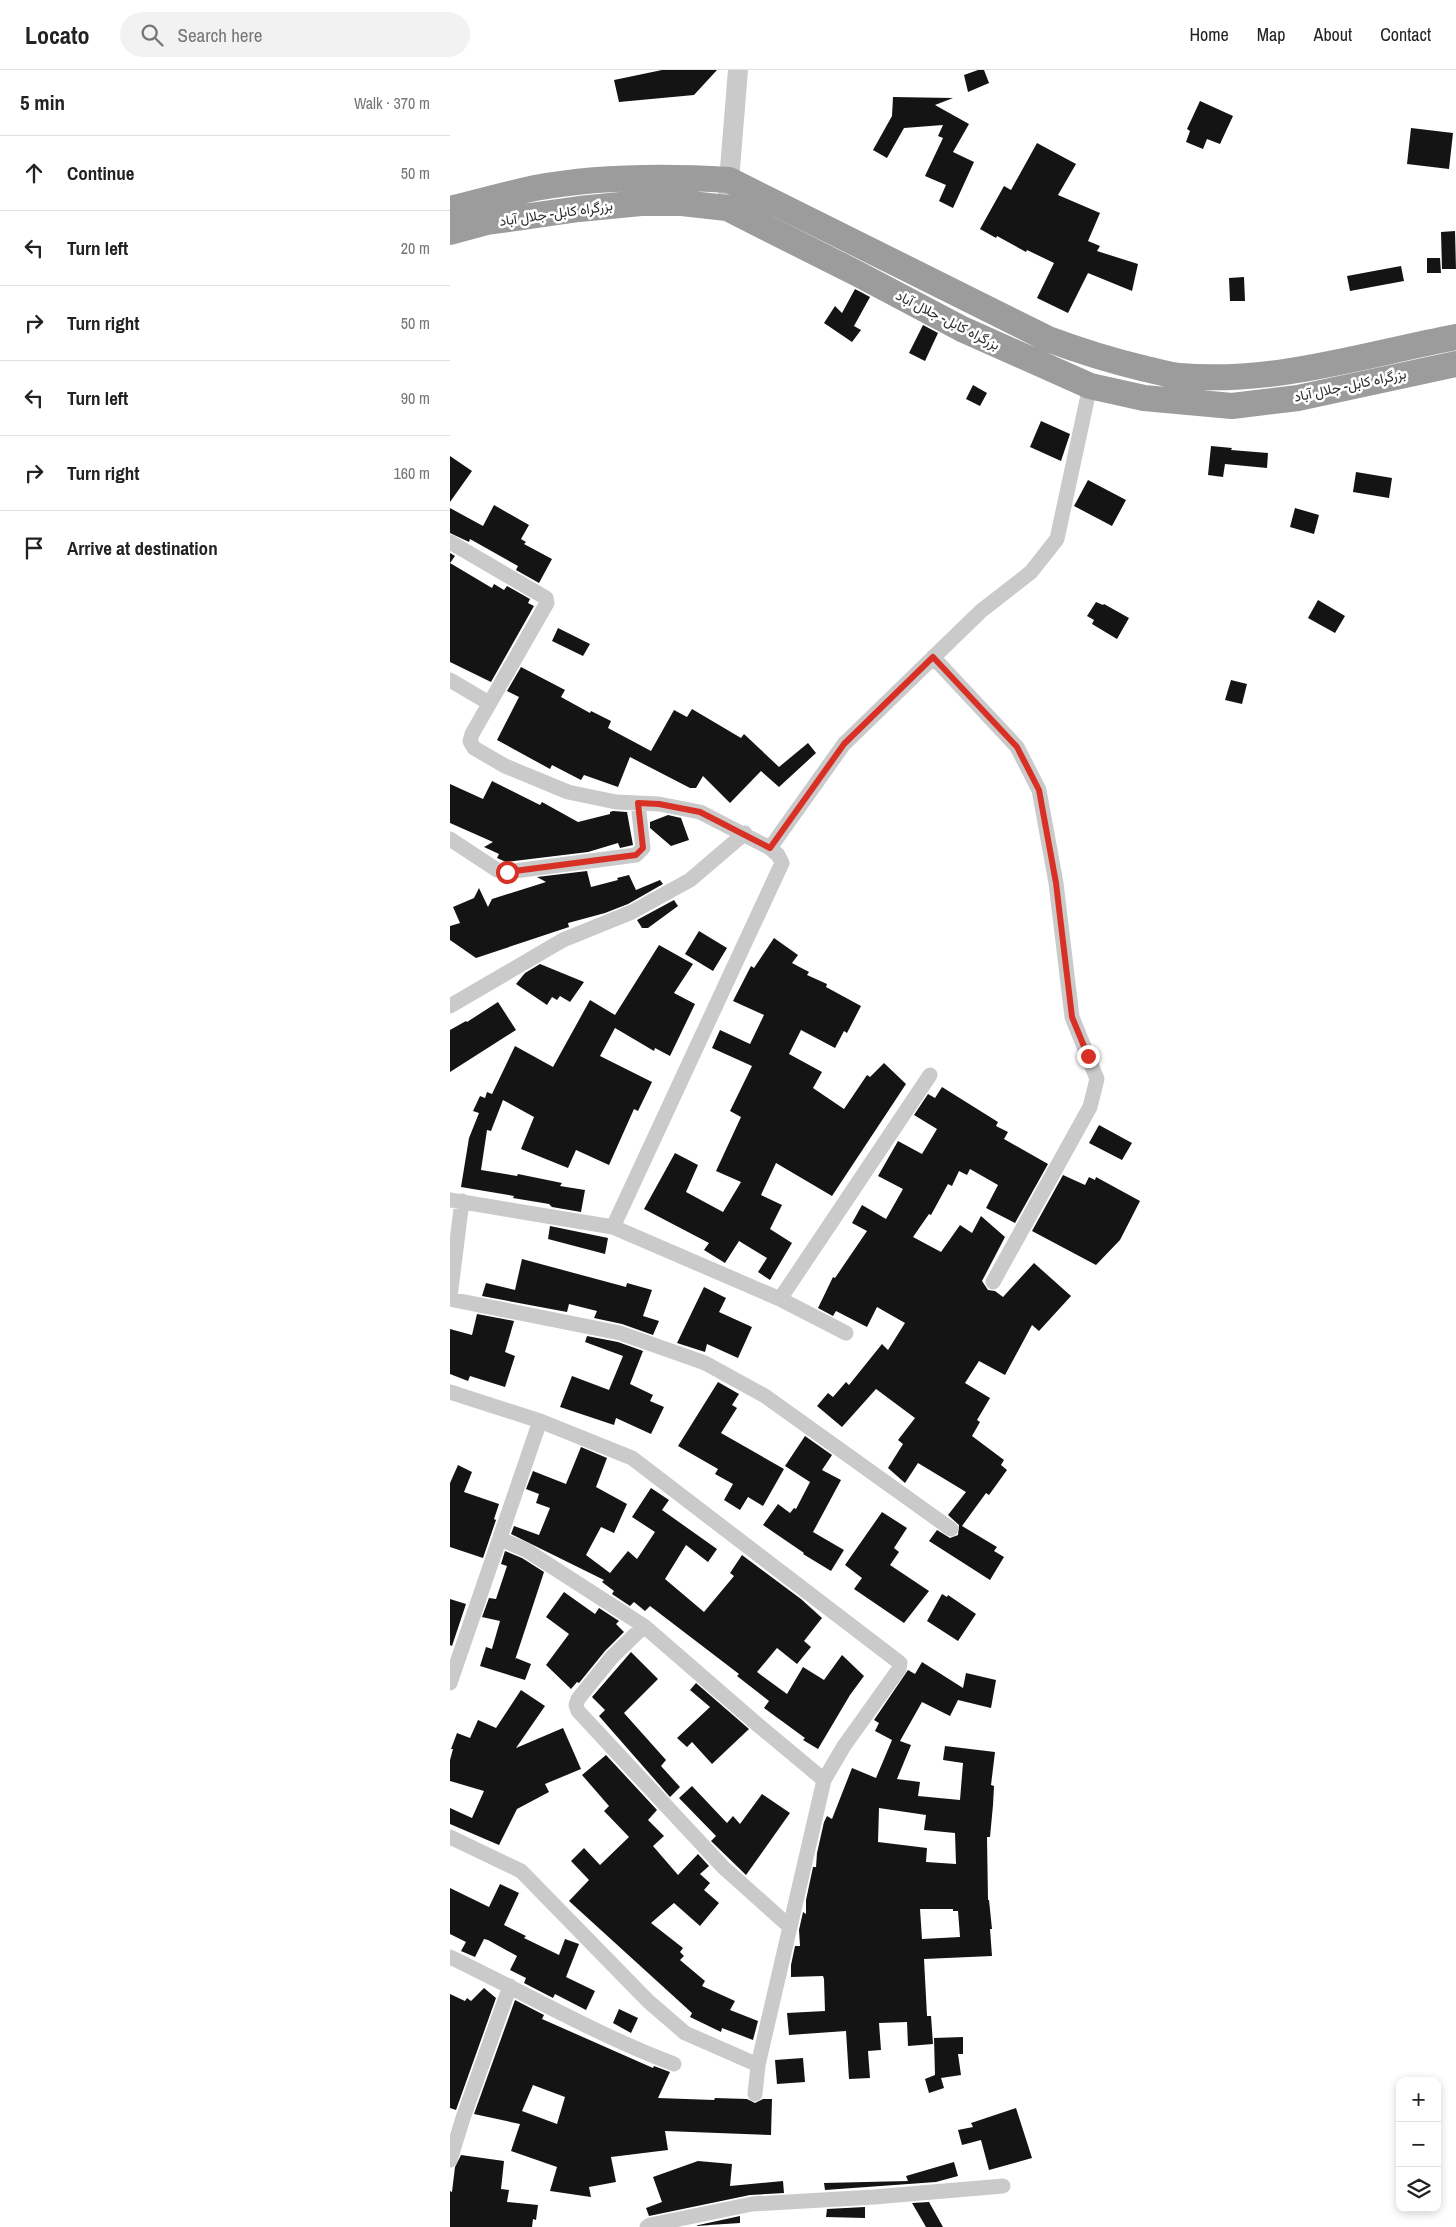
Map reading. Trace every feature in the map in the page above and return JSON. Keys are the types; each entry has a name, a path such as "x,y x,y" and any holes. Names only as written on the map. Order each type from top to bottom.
{"highway":[{"name":"بزرگراه کابل- جلال آباد","path":"450,209 536,188 591,180 679,177 729,180 1048,339 1103,359 1177,376 1220,378 1269,375 1323,366 1456,337"},
{"name":"بزرگراه کابل- جلال آباد","path":"450,232 496,221 579,208 682,202 727,208 852,270 962,329 1090,386 1144,398 1232,406 1298,398 1456,364"}],"street":[{"path":"727,208 738,70"},
{"path":"770,848 844,744 981,611 1031,572 1057,539 1090,386"},
{"path":"450,542 546,598 547,603 472,734 470,740 474,748 505,766 568,792 616,802 659,804 700,812 770,848 778,855 782,863 612,1228"},
{"path":"933,657 1017,747 1039,790 1056,883 1072,1017 1098,1080 1090,1107 993,1282"},
{"path":"450,680 490,703"},
{"path":"450,839 497,870 507,872 636,855 643,848 638,803"},
{"path":"450,1006 563,940 632,912 690,880 745,834"},
{"path":"780,1299 930,1075"},
{"path":"846,1333 780,1299 612,1228 456,1201 450,1298 620,1332 705,1363 765,1396 951,1529"},
{"path":"450,1392 540,1421 632,1458 900,1663 899,1669 844,1746 824,1780 758,2065 755,2094"},
{"path":"450,1683 540,1421"},
{"path":"500,1539 526,1550 644,1626 824,1780"},
{"path":"644,1626 612,1657 578,1699 576,1705 578,1711 723,1867 790,1927"},
{"path":"450,1837 521,1872 648,2001 685,2033 758,2065"},
{"path":"450,1958 510,1986 588,2027 639,2051 674,2064"},
{"path":"450,2160 510,1986"},
{"path":"647,2227 752,2204 874,2197 1003,2186"}],"building":[{"path":"662,70 717,70 694,95 619,102 614,80"},
{"path":"984,70 989,83 968,92 964,75"},
{"path":"893,97 953,98 935,105 969,124 953,152 974,162 953,208 939,201 946,185 925,176 943,138 938,136 943,125 904,128 887,158 873,150 892,116"},
{"path":"1200,101 1233,116 1220,144 1207,139 1203,149 1186,142 1190,131 1187,129"},
{"path":"1411,128 1453,133 1449,169 1407,164"},
{"path":"1037,143 1076,164 1058,195 1100,213 1088,241 1100,246 1097,251 1138,264 1132,291 1088,273 1068,313 1037,298 1054,263 1027,250 1026,252 980,229 1004,186 1011,190"},
{"path":"1455,231 1456,269 1442,269 1441,232"},
{"path":"1427,258 1440,258 1441,273 1427,273"},
{"path":"1401,266 1404,281 1350,291 1347,276"},
{"path":"1244,277 1245,301 1230,301 1229,278"},
{"path":"855,289 870,297 854,326 861,330 852,342 824,323 835,306 842,313"},
{"path":"923,325 938,333 925,361 909,353"},
{"path":"973,385 987,393 980,406 966,399"},
{"path":"1041,421 1070,434 1061,461 1030,447"},
{"path":"1211,446 1232,448 1231,450 1268,453 1267,468 1225,464 1223,477 1208,475"},
{"path":"450,456 472,471 450,502"},
{"path":"1356,472 1392,478 1389,498 1353,492"},
{"path":"1088,480 1126,500 1112,526 1074,506"},
{"path":"494,505 529,525 521,539 526,542 524,544 552,559 539,583 516,570 518,566 470,539 469,542 450,533 450,508 483,526"},
{"path":"1295,508 1319,515 1314,534 1290,527"},
{"path":"450,553 455,556 450,563"},
{"path":"450,563 492,588 494,584 504,590 507,586 530,599 528,603 534,606 491,682 450,662"},
{"path":"1318,600 1345,616 1335,633 1308,618"},
{"path":"1096,602 1104,604 1129,618 1117,639 1092,624 1094,620 1087,616"},
{"path":"558,628 590,644 583,656 552,641"},
{"path":"521,667 565,690 561,697 590,713 591,711 611,721 608,728 651,751 674,710 687,717 692,709 741,738 744,734 779,767 808,743 816,753 779,787 761,771 730,803 703,776 696,788 690,788 630,757 618,787 584,775 581,780 552,765 550,769 497,740 519,697 507,691"},
{"path":"1231,680 1247,684 1242,704 1225,700"},
{"path":"492,781 540,805 542,802 578,822 610,814 613,811 627,812 633,845 620,848 618,843 588,852 506,862 497,858 499,854 484,847 493,842 450,823 450,784 483,799"},
{"path":"668,815 681,818 689,840 671,846 650,828 650,822"},
{"path":"587,871 591,887 629,875 636,890 660,880 663,884 628,904 605,913 568,923 569,927 476,958 450,940 450,926 460,923 453,907 474,898 479,888 488,907 492,899 546,882 537,877"},
{"path":"674,900 678,906 648,928 642,928 637,920"},
{"path":"699,931 727,948 713,971 685,954"},
{"path":"774,938 798,955 792,963 809,972 807,975 827,984 826,987 861,1006 847,1033 844,1031 835,1048 801,1030 789,1054 822,1072 813,1088 844,1109 867,1075 870,1077 884,1063 906,1084 832,1196 776,1163 761,1195 782,1205 770,1229 792,1243 770,1280 758,1272 767,1258 739,1241 725,1263 704,1250 709,1243 644,1209 675,1153 698,1165 686,1192 723,1212 741,1182 716,1171 741,1117 730,1111 752,1066 712,1048 720,1030 750,1044 764,1015 733,1001 751,966 754,968"},
{"path":"659,945 693,964 674,993 695,1004 670,1056 655,1048 654,1051 615,1028 600,1056 652,1082 638,1111 634,1109 609,1165 576,1150 568,1168 521,1149 534,1117 503,1100 491,1131 487,1130 481,1170 517,1176 518,1174 562,1183 560,1186 585,1190 581,1212 513,1198 514,1196 461,1187 469,1138 479,1113 473,1111 480,1096 485,1098 487,1092 492,1094 515,1046 553,1067 590,1000 615,1015"},
{"path":"540,964 584,982 570,1002 560,996 557,1000 552,997 547,1005 516,984 525,973"},
{"path":"498,1002 516,1030 450,1072 450,1030 467,1022"},
{"path":"942,1087 998,1122 996,1126 1008,1132 1004,1139 1048,1164 1015,1223 986,1208 998,1185 970,1169 967,1175 959,1171 952,1186 948,1184 931,1215 929,1214 913,1237 941,1252 960,1225 972,1233 981,1216 1005,1237 982,1281 988,1290 995,1291 1003,1297 1034,1263 1071,1296 1039,1331 1032,1325 1005,1375 979,1361 965,1383 990,1398 977,1420 980,1422 972,1436 1004,1460 1001,1465 1007,1470 989,1495 986,1493 962,1526 997,1547 994,1551 1004,1557 990,1580 929,1541 937,1530 950,1538 958,1535 959,1525 948,1515 966,1492 918,1463 905,1483 888,1468 903,1444 898,1440 915,1418 876,1389 842,1427 817,1406 828,1393 833,1397 846,1382 849,1385 882,1344 888,1350 905,1323 877,1307 867,1327 836,1311 833,1316 818,1308 833,1277 835,1278 867,1231 852,1223 862,1205 886,1219 903,1189 878,1176 898,1141 922,1154 937,1129 914,1115 928,1094 935,1098"},
{"path":"1099,1125 1132,1143 1122,1160 1089,1143"},
{"path":"1063,1175 1085,1185 1089,1177 1095,1180 1096,1177 1140,1201 1120,1240 1096,1265 1032,1231"},
{"path":"550,1226 608,1238 605,1254 548,1239"},
{"path":"522,1259 626,1287 627,1283 652,1290 643,1316 659,1321 653,1335 622,1324 594,1318 597,1311 569,1304 567,1312 482,1296 486,1283 515,1290"},
{"path":"704,1287 726,1298 719,1312 752,1327 738,1358 707,1344 705,1352 677,1343"},
{"path":"477,1314 514,1321 505,1352 515,1356 505,1387 470,1376 468,1381 450,1374 450,1329 472,1335"},
{"path":"587,1336 618,1342 643,1351 630,1384 653,1395 650,1401 664,1407 651,1434 616,1418 614,1425 560,1407 572,1376 609,1390 623,1356 585,1342"},
{"path":"718,1382 739,1394 732,1405 737,1408 721,1433 784,1469 763,1506 748,1497 740,1510 724,1500 733,1484 715,1474 718,1469 678,1446"},
{"path":"805,1436 832,1455 822,1470 841,1480 813,1532 844,1550 831,1571 803,1554 763,1525 778,1504 790,1513 794,1508 796,1509 810,1482 785,1466"},
{"path":"581,1447 607,1458 596,1487 627,1504 614,1533 601,1527 586,1555 610,1573 628,1551 637,1559 655,1532 632,1517 651,1488 669,1500 662,1510 717,1549 708,1562 686,1545 665,1579 704,1612 734,1576 730,1573 742,1555 801,1599 822,1618 804,1641 811,1647 797,1664 777,1648 757,1672 787,1694 803,1667 824,1680 842,1655 864,1676 850,1695 818,1749 803,1740 805,1738 764,1708 769,1701 737,1676 739,1674 650,1606 645,1611 634,1602 630,1606 612,1594 614,1591 602,1582 604,1580 511,1534 514,1526 539,1535 550,1508 536,1503 539,1494 526,1489 533,1471 566,1484"},
{"path":"458,1465 472,1472 464,1492 499,1504 494,1519 496,1520 483,1558 450,1547 450,1483"},
{"path":"882,1512 907,1528 894,1548 899,1552 890,1565 929,1591 904,1623 854,1589 862,1578 845,1565"},
{"path":"505,1551 522,1558 544,1572 515,1660 516,1658 531,1664 525,1680 480,1666 486,1647 492,1649 500,1621 482,1617 489,1598 496,1599 507,1566 501,1564"},
{"path":"564,1592 595,1614 599,1608 619,1621 616,1624 624,1632 605,1651 579,1683 577,1682 571,1689 546,1665 569,1634 546,1617"},
{"path":"942,1594 947,1597 948,1595 976,1614 958,1641 927,1621"},
{"path":"450,1599 466,1604 452,1646 450,1645"},
{"path":"631,1652 658,1679 624,1713 666,1760 661,1766 680,1787 670,1797 599,1716 605,1710 592,1697"},
{"path":"922,1662 963,1688 966,1673 996,1680 991,1708 958,1700 950,1716 922,1702 900,1741 911,1745 897,1779 920,1782 918,1796 960,1800 963,1763 943,1760 945,1746 995,1752 991,1785 994,1786 990,1837 987,1837 988,1900 992,1929 990,1929 992,1956 924,1959 927,2016 931,2016 933,2044 908,2046 907,2022 879,2023 881,2050 868,2051 870,2078 849,2079 846,2031 789,2035 787,2013 825,2011 823,1976 791,1977 791,1965 795,1946 800,1946 799,1930 803,1912 806,1914 806,1900 813,1867 816,1867 824,1822 827,1816 832,1819 852,1768 876,1778 892,1740 875,1731 879,1723 874,1720 908,1670 915,1674","holes":["879,1808 926,1815 924,1830 955,1833 956,1864 926,1862 927,1848 878,1842","920,1909 953,1909 953,1911 958,1911 960,1937 922,1939"]},
{"path":"696,1683 749,1729 712,1764 692,1742 687,1747 677,1738 710,1707 690,1690"},
{"path":"521,1690 545,1706 516,1748 563,1728 581,1769 545,1784 549,1792 517,1809 499,1845 450,1824 450,1808 472,1818 484,1791 450,1781 450,1760 453,1749 451,1749 457,1733 470,1738 478,1720 496,1728"},
{"path":"606,1755 657,1810 648,1820 664,1836 653,1846 678,1875 698,1854 709,1866 700,1874 710,1883 704,1890 719,1903 700,1926 674,1903 651,1923 683,1948 680,1952 684,1956 680,1960 705,1981 702,1986 735,2001 730,2010 758,2021 753,2040 722,2028 721,2032 690,2017 692,2013 569,1901 589,1880 571,1861 584,1848 600,1865 629,1837 604,1811 609,1806 582,1775"},
{"path":"692,1786 727,1823 733,1816 740,1824 762,1794 790,1813 746,1875 711,1841 716,1836 679,1798"},
{"path":"500,1884 519,1893 504,1925 526,1936 524,1938 559,1955 565,1939 579,1944 566,1977 595,1991 586,2010 555,1994 553,1998 524,1983 526,1978 510,1970 517,1956 488,1940 484,1939 475,1957 461,1951 466,1942 450,1934 450,1888 489,1907"},
{"path":"484,1988 496,1998 456,2110 450,2108 450,1994 465,2001 467,1998 471,2001"},
{"path":"515,2000 544,2015 542,2019 653,2068 654,2066 670,2072 658,2098 747,2099 755,2103 763,2099 772,2099 771,2135 665,2131 668,2150 611,2157 616,2182 589,2187 591,2197 550,2191 557,2167 511,2151 520,2124 474,2114","holes":["533,2085 565,2097 557,2124 522,2111"]},
{"path":"619,2009 638,2018 631,2033 613,2023"},
{"path":"963,2037 963,2054 958,2054 961,2075 941,2078 944,2088 929,2093 925,2079 935,2075 934,2038"},
{"path":"803,2058 805,2082 777,2084 775,2060"},
{"path":"1016,2108 1032,2158 989,2170 981,2140 962,2145 958,2130 973,2127 971,2123"},
{"path":"461,2155 504,2161 501,2189 509,2190 507,2202 538,2205 536,2220 533,2219 532,2227 450,2227 450,2191 452,2192 455,2167"},
{"path":"698,2161 732,2164 730,2186 783,2181 784,2193 750,2195 649,2216 646,2208 662,2202 653,2177"},
{"path":"954,2162 958,2176 936,2182 825,2190 824,2183 908,2181 906,2176"},
{"path":"929,2202 943,2227 926,2227 912,2203"},
{"path":"865,2207 865,2218 826,2217 827,2209"},
{"path":"740,2216 740,2223 694,2226"}],"route":[{"path":"507,872 636,855 643,848 638,803 659,804 700,812 770,848 844,744 933,657 1017,747 1039,790 1056,883 1072,1017 1088,1056"}]}
